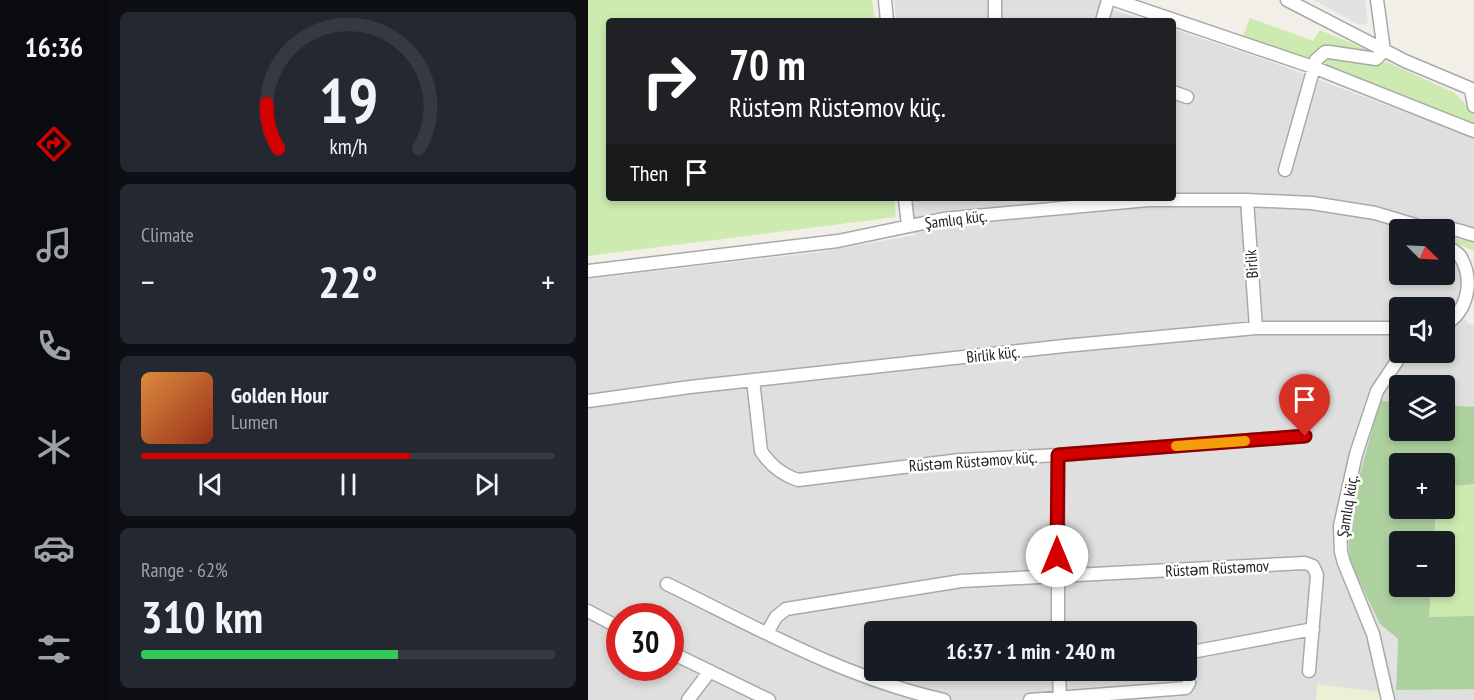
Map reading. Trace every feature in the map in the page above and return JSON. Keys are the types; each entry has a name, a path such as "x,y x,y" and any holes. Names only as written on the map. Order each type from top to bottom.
{"street":[{"path":"885,0 887,18"},
{"path":"995,0 995,18"},
{"path":"1103,18 1108,0"},
{"path":"1114,0 1167,18"},
{"path":"1287,0 1384,51 1472,89 1474,106"},
{"path":"1377,0 1384,51"},
{"path":"1176,21 1313,67 1474,131"},
{"path":"1285,170 1316,60 1325,52 1376,59 1384,51"},
{"path":"1176,93 1187,97"},
{"name":"Şamlıq küç.","path":"1176,200 1312,203 1346,207 1398,219"},
{"name":"Birlik","path":"1247,200 1256,328"},
{"path":"905,201 908,226"},
{"name":"Şamlıq küç.","path":"588,271 838,241 943,219 1128,201"},
{"name":"Şamlıq küç.","path":"1455,229 1474,235"},
{"path":"1455,252 1464,262 1469,287 1462,312 1455,317"},
{"name":"Birlik küç.","path":"588,401 753,380 1064,346 1256,328 1389,327"},
{"name":"Şamlıq küç.","path":"1388,700 1373,634 1344,563 1341,552 1340,526 1356,454 1372,402 1395,363"},
{"name":"Rüstəm Rüstəmov küç.","path":"753,380 761,451 767,460 788,477 798,480 922,463 1305,436"},
{"path":"1058,455 1058,621"},
{"name":"Rüstəm Rüstəmov","path":"767,633 777,616 786,609 961,581 1305,563 1313,566 1317,575 1309,671"},
{"path":"667,584 853,673 909,692 944,700"},
{"path":"588,611 606,621"},
{"path":"1197,651 1313,629"},
{"path":"684,659 769,700"},
{"path":"688,700 710,671"},
{"path":"1059,681 1060,699"},
{"path":"1030,700 1186,688 1189,681"}],"shaded area":[{"path":"894,0 1100,0 1099,5 1138,18 896,18"},
{"path":"1314,0 1365,0 1368,24 1359,25"},
{"path":"1176,30 1266,60 1474,138 1474,229 1455,225 1455,219 1417,217 1416,219 1389,219 1389,285 1455,285 1455,260 1461,269 1464,285 1462,296 1455,308 1469,324 1474,325 1474,700 588,700 588,279 820,252 915,235 912,201 1176,201"},
{"path":"1380,624 1398,639 1396,690"}],"green space":[{"path":"588,0 872,0 875,18 606,18 606,201 894,201 896,217 588,256"},
{"path":"1250,18 1313,41 1320,30 1370,51 1365,55 1318,51 1307,60 1243,36"},
{"path":"1334,57 1374,64 1387,62 1455,93 1474,114 1474,125 1322,65 1326,59"},
{"path":"1455,238 1474,242 1474,251 1455,243"},
{"path":"1380,401 1389,401 1389,441 1455,441 1455,406 1474,407 1474,484 1455,486 1455,453 1389,453 1389,519 1435,519 1435,531 1389,531 1389,597 1430,597 1429,617 1474,616 1474,689 1396,690 1398,639 1380,624 1350,562 1348,530 1351,507"},
{"path":"1474,484 1474,616 1429,617 1430,597 1455,597 1455,531 1435,531 1435,519 1455,519 1455,486"},
{"path":"1317,684 1379,692 1381,700 1316,700"}],"slow traffic":[{"path":"1176,446 1245,441"}],"route":[{"path":"1057,556 1058,455 1305,436"}]}
